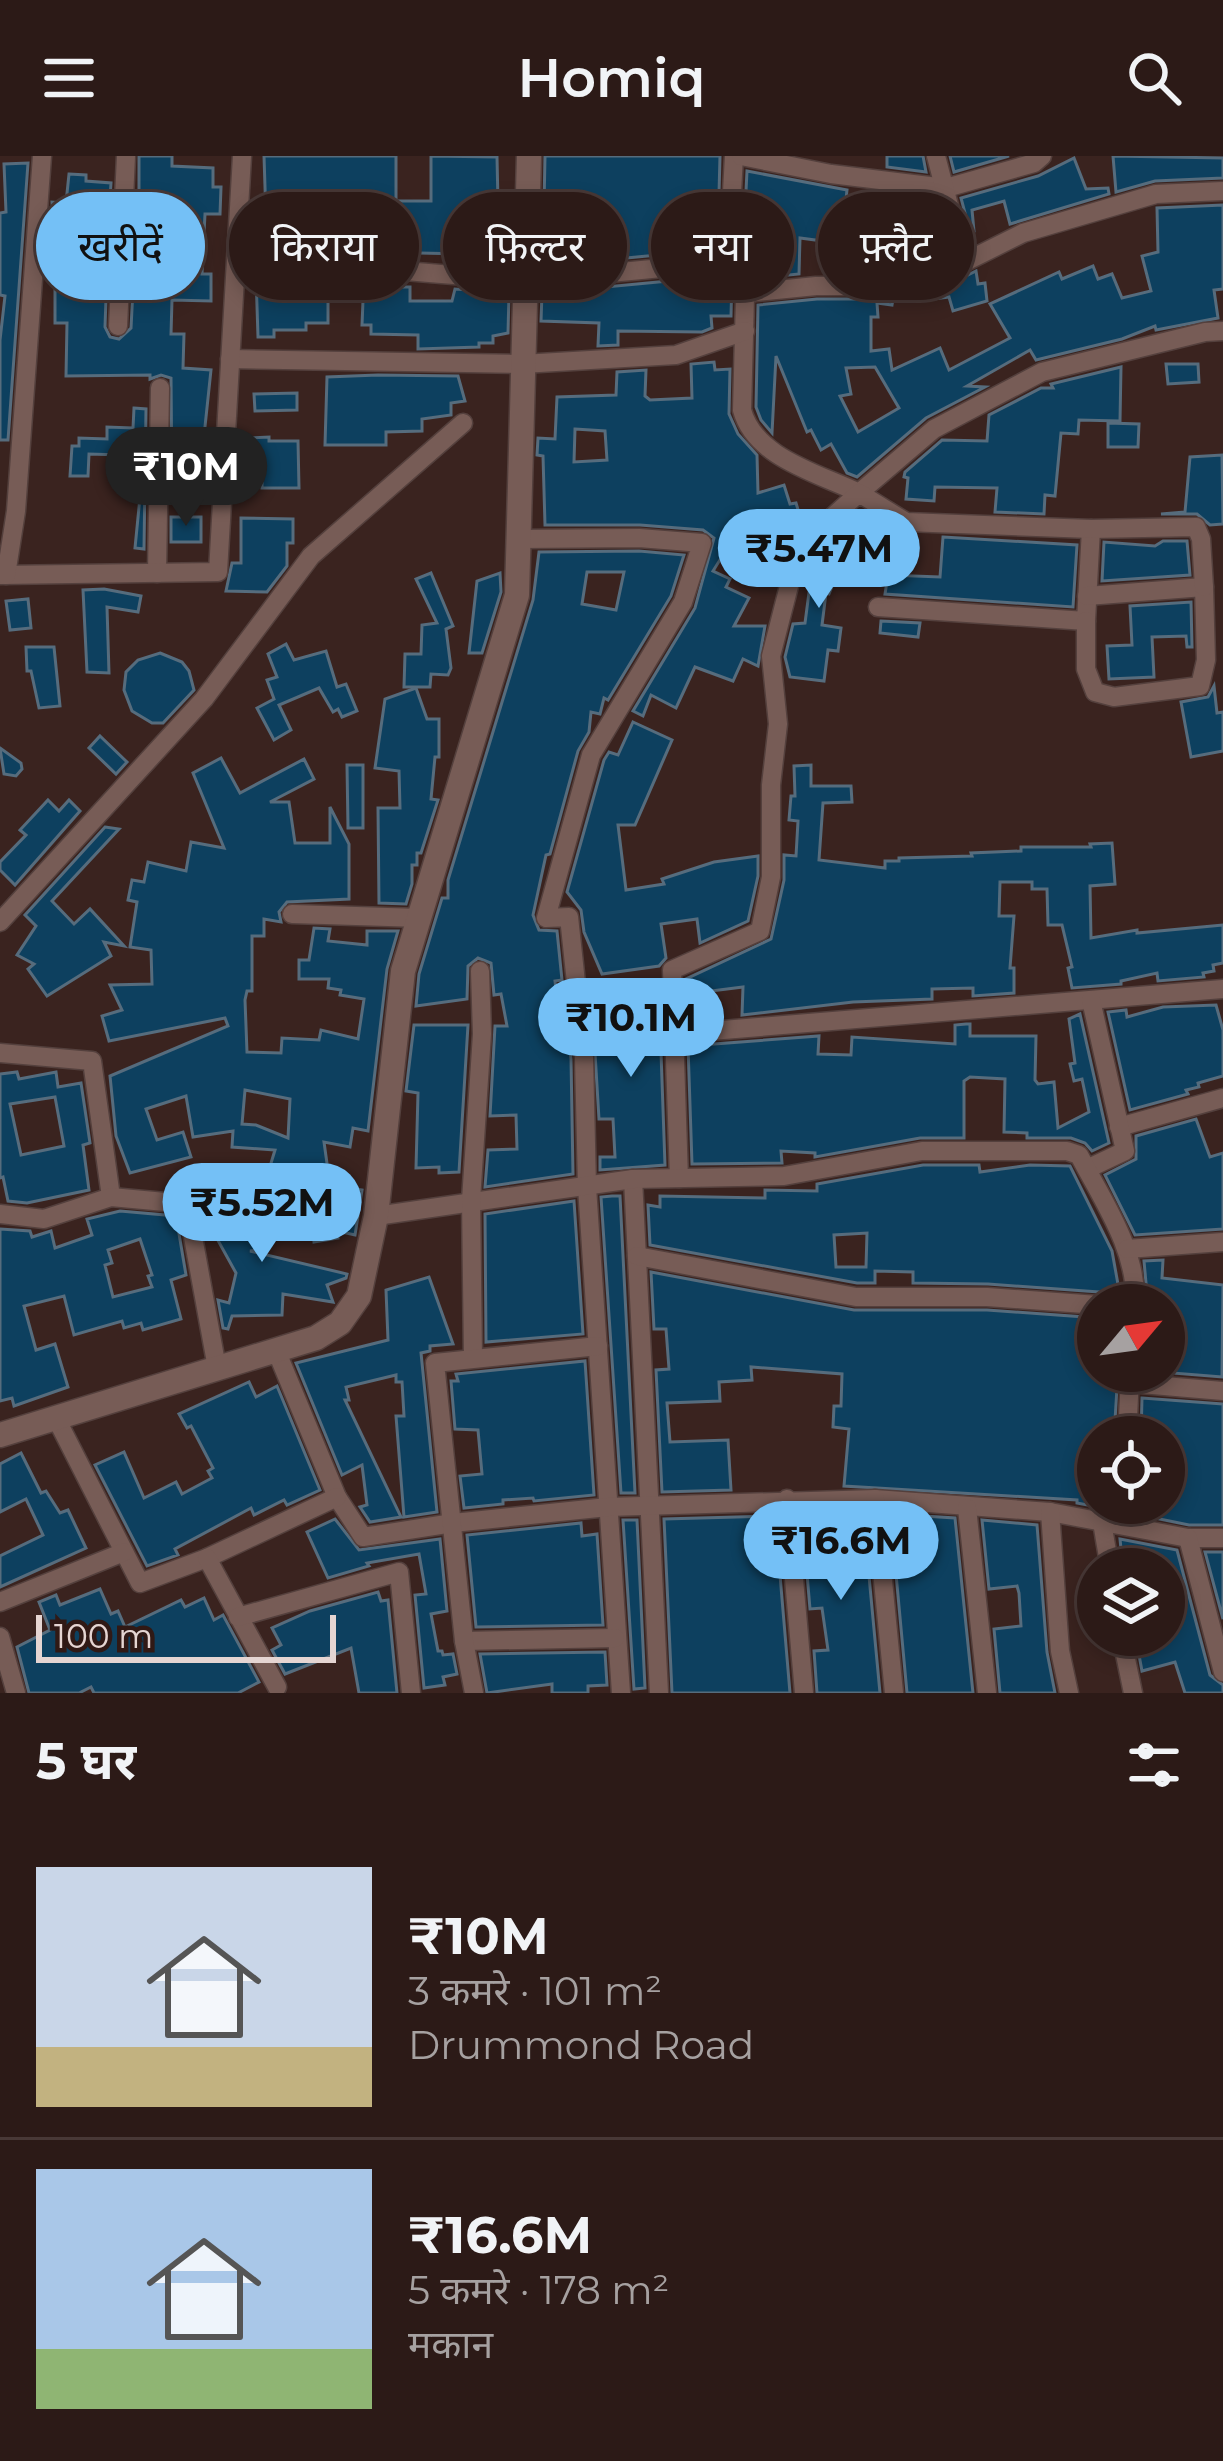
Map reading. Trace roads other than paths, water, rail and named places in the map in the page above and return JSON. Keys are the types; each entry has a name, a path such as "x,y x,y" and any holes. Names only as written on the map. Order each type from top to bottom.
{"street":[{"path":"42,156 16,511 3,575 218,572 234,300"},
{"path":"118,326 125,156"},
{"path":"240,192 242,156"},
{"path":"528,192 529,156"},
{"path":"732,192 738,156 831,174 946,188 1034,163 1042,156"},
{"path":"936,156 947,192"},
{"path":"974,258 1023,232 1156,194 1223,191"},
{"path":"0,1435 316,1338 340,1323 359,1296 376,1216 404,971 518,595 525,300"},
{"path":"747,300 742,410 747,429 762,446 859,493 906,523 1196,527 1201,539 1206,660 1200,686 1114,697 1095,692 1085,669 1090,529"},
{"path":"230,359 522,364 676,355 745,331"},
{"path":"679,1178 672,970 760,931 771,877 771,785 778,724 771,656 799,547 934,429 1042,372 1223,331"},
{"path":"157,573 160,388"},
{"path":"0,922 205,698 311,556 463,423"},
{"path":"519,538 702,543 683,602 590,754 546,918 569,917 584,1058 587,1186 621,1693"},
{"path":"1087,596 1204,587"},
{"path":"878,608 1086,621"},
{"path":"292,914 420,918"},
{"path":"473,1358 471,1200 482,1034 480,970"},
{"path":"674,1034 1223,988"},
{"path":"1087,1169 1125,1151 1091,1000"},
{"path":"0,1053 92,1061 111,1197"},
{"path":"1119,1127 1223,1098"},
{"path":"376,1216 633,1178 784,1175 922,1151 1067,1151 1079,1155 1087,1169 1126,1249 1135,1284"},
{"path":"633,1178 659,1693"},
{"path":"0,1214 44,1219 111,1197 187,1204 218,1368"},
{"path":"1126,1249 1223,1241"},
{"path":"638,1256 856,1297 988,1297 1077,1303"},
{"path":"474,1693 464,1641 435,1363 598,1346"},
{"path":"275,1350 337,1496 363,1537 608,1507 787,1499 874,1498 1077,1517"},
{"path":"1185,1385 1223,1391"},
{"path":"57,1420 140,1583 207,1558 337,1496"},
{"path":"874,1498 894,1693"},
{"path":"787,1499 804,1693"},
{"path":"967,1508 987,1693"},
{"path":"1050,1512 1060,1651 1069,1693"},
{"path":"1114,1524 1188,1538 1223,1538"},
{"path":"1188,1538 1223,1672"},
{"path":"0,1602 124,1552"},
{"path":"207,1558 277,1688"},
{"path":"238,1617 399,1572 411,1693"},
{"path":"0,1637 16,1693"},
{"path":"464,1641 614,1638"},
{"path":"1125,1656 1132,1693"}]}
